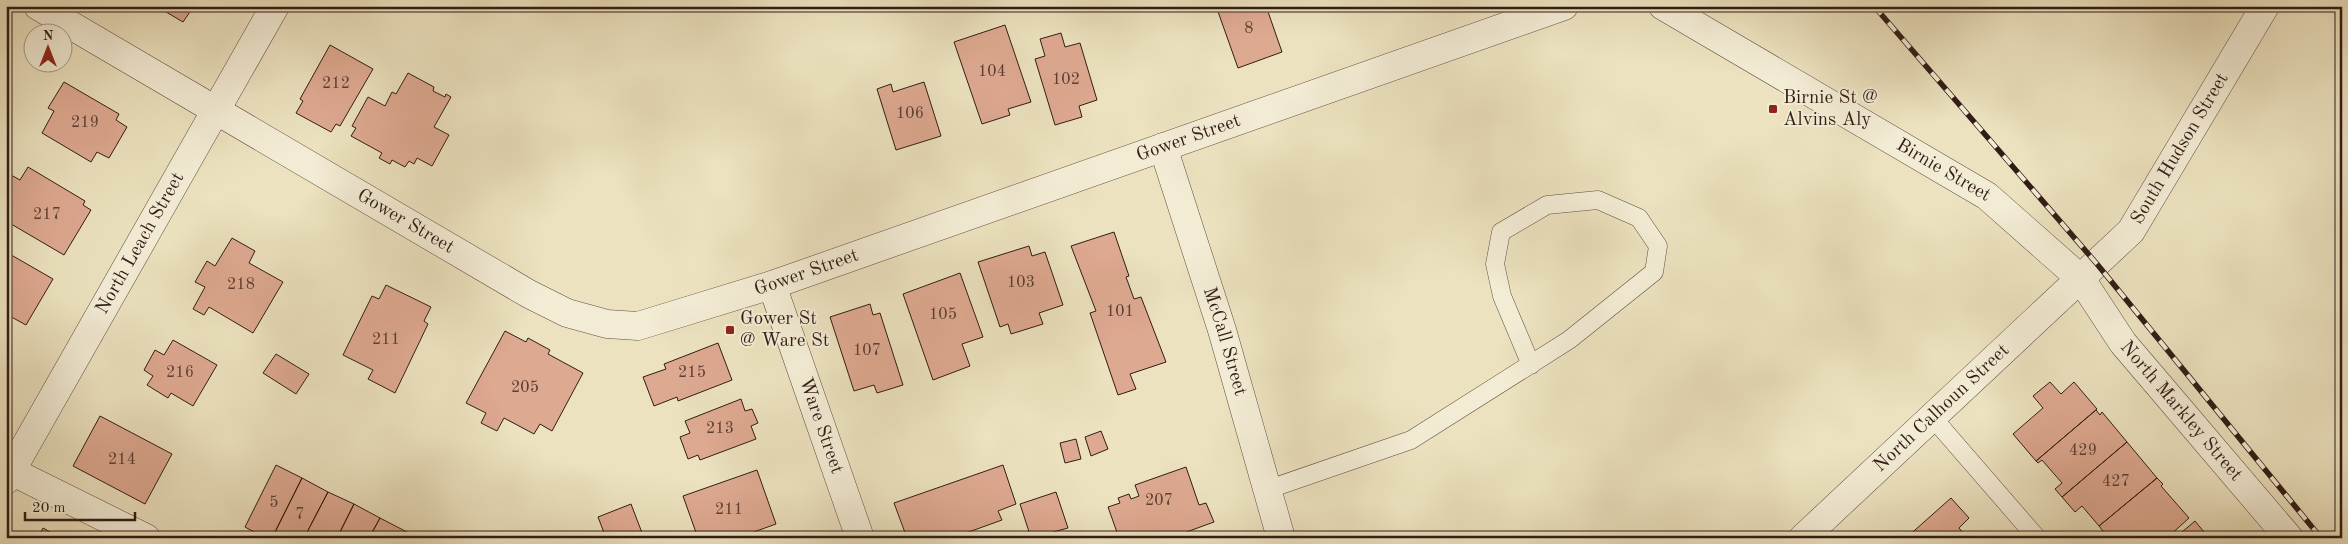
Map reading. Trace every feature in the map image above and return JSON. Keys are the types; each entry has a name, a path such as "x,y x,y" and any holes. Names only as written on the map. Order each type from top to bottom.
{"street":[{"name":"Gower Street","path":"38,6 529,294 567,313 607,324 638,326 772,285 1564,6"},
{"name":"North Leach Street","path":"9,475 214,110 275,6"},
{"name":"Birnie Street","path":"1663,6 1987,196 2081,279"},
{"name":"South Hudson Street","path":"2081,279 2132,231 2265,6"},
{"name":"McCall Street","path":"1163,147 1222,330 1282,538"},
{"name":"North Calhoun Street","path":"1803,538 2081,279"},
{"name":"North Markley Street","path":"2081,279 2123,343 2289,538"},
{"name":"Ware Street","path":"772,285 860,538"},
{"path":"9,475 146,538"}],"lane":[{"path":"1269,489 1411,440 1530,365 1569,340 1654,272 1658,246 1639,218 1598,200 1547,205 1501,232 1495,264 1502,296 1530,365"},
{"path":"1933,418 2037,538"}],"building":[{"path":"156,6 194,6 183,22"},
{"path":"1216,6 1266,6 1282,52 1238,68"},
{"path":"1005,25 1031,102 1008,109 1010,115 982,124 954,42"},
{"path":"1061,33 1065,47 1080,43 1097,100 1079,106 1082,117 1055,125 1035,59 1045,56 1040,39"},
{"path":"330,45 373,69 340,126 336,124 331,132 296,113 303,101 300,99"},
{"path":"408,73 434,87 433,91 445,97 446,94 451,97 434,127 449,135 432,166 417,158 414,164 409,161 405,167 392,160 390,164 379,158 382,153 351,136 356,128 352,126 368,97 385,106 392,92 396,94"},
{"path":"64,82 119,114 116,120 127,127 109,158 97,152 91,162 42,133 54,111 48,108"},
{"path":"924,82 941,136 896,150 877,89 891,84 893,92"},
{"path":"28,167 85,201 83,205 91,210 64,255 6,221 6,183 11,175 20,180"},
{"path":"1114,232 1129,276 1126,277 1134,299 1141,297 1166,362 1130,374 1136,389 1118,395 1090,313 1096,311 1071,246"},
{"path":"232,238 255,251 249,263 283,282 253,333 209,307 204,315 193,309 205,287 195,282 207,261 215,266"},
{"path":"1029,246 1032,256 1045,252 1063,305 1039,313 1043,324 1011,334 1008,324 1000,327 978,262"},
{"path":"6,252 53,279 26,325 6,314"},
{"path":"960,273 983,337 962,344 970,366 933,380 903,294"},
{"path":"386,285 431,307 424,321 428,324 395,393 368,379 373,370 343,355 372,296 379,299"},
{"path":"870,304 873,315 880,313 903,385 877,393 874,385 854,391 830,317"},
{"path":"505,331 526,342 528,338 550,350 548,354 583,373 552,431 540,424 534,434 504,418 497,431 481,423 486,413 466,403"},
{"path":"173,340 217,365 193,406 171,393 168,398 147,385 153,376 144,370 155,350 164,355"},
{"path":"718,343 732,380 678,401 677,397 654,406 643,377 666,369 664,364"},
{"path":"276,354 309,374 296,394 263,373"},
{"path":"2050,382 2061,394 2074,382 2097,409 2036,461 2013,434 2043,408 2033,396"},
{"path":"741,399 745,411 752,409 758,423 751,426 756,439 700,460 698,455 688,459 680,437 690,433 685,421"},
{"path":"2096,410 2100,415 2102,412 2127,442 2062,497 2055,489 2062,483 2042,460 2038,463 2036,461"},
{"path":"100,416 172,454 145,504 73,466"},
{"path":"1101,431 1108,449 1091,456 1085,437"},
{"path":"1076,439 1081,459 1065,463 1060,443"},
{"path":"2127,442 2157,478 2099,526 2082,506 2075,512 2062,497"},
{"path":"276,465 302,478 272,538 265,538 245,527"},
{"path":"1003,465 1016,504 998,511 1002,520 952,538 907,538 894,503"},
{"path":"1186,467 1199,505 1206,503 1214,522 1170,538 1119,538 1108,507 1120,503 1118,498 1129,494 1131,499 1139,496 1135,485"},
{"path":"757,470 776,524 737,538 698,538 683,496"},
{"path":"302,478 328,492 304,538 272,538"},
{"path":"2157,478 2163,484 2161,486 2189,518 2167,538 2101,538 2105,534 2099,526"},
{"path":"328,492 354,504 337,538 304,538"},
{"path":"1056,492 1068,528 1031,538 1020,504"},
{"path":"1951,498 1969,518 1959,528 1967,538 1906,538"},
{"path":"354,504 380,518 369,538 337,538"},
{"path":"631,504 644,538 606,538 598,517"},
{"path":"380,518 405,531 402,538 369,538"},
{"path":"2195,521 2209,538 2175,538"},
{"path":"43,528 61,538 38,538"},
{"path":"405,531 419,538 402,538"}],"railway":[{"path":"1874,6 2097,264 2321,538"}],"place":[{"name":"Birnie St @ Alvins Aly","path":"1773,109"},
{"name":"Gower St @ Ware St","path":"730,330"}]}
